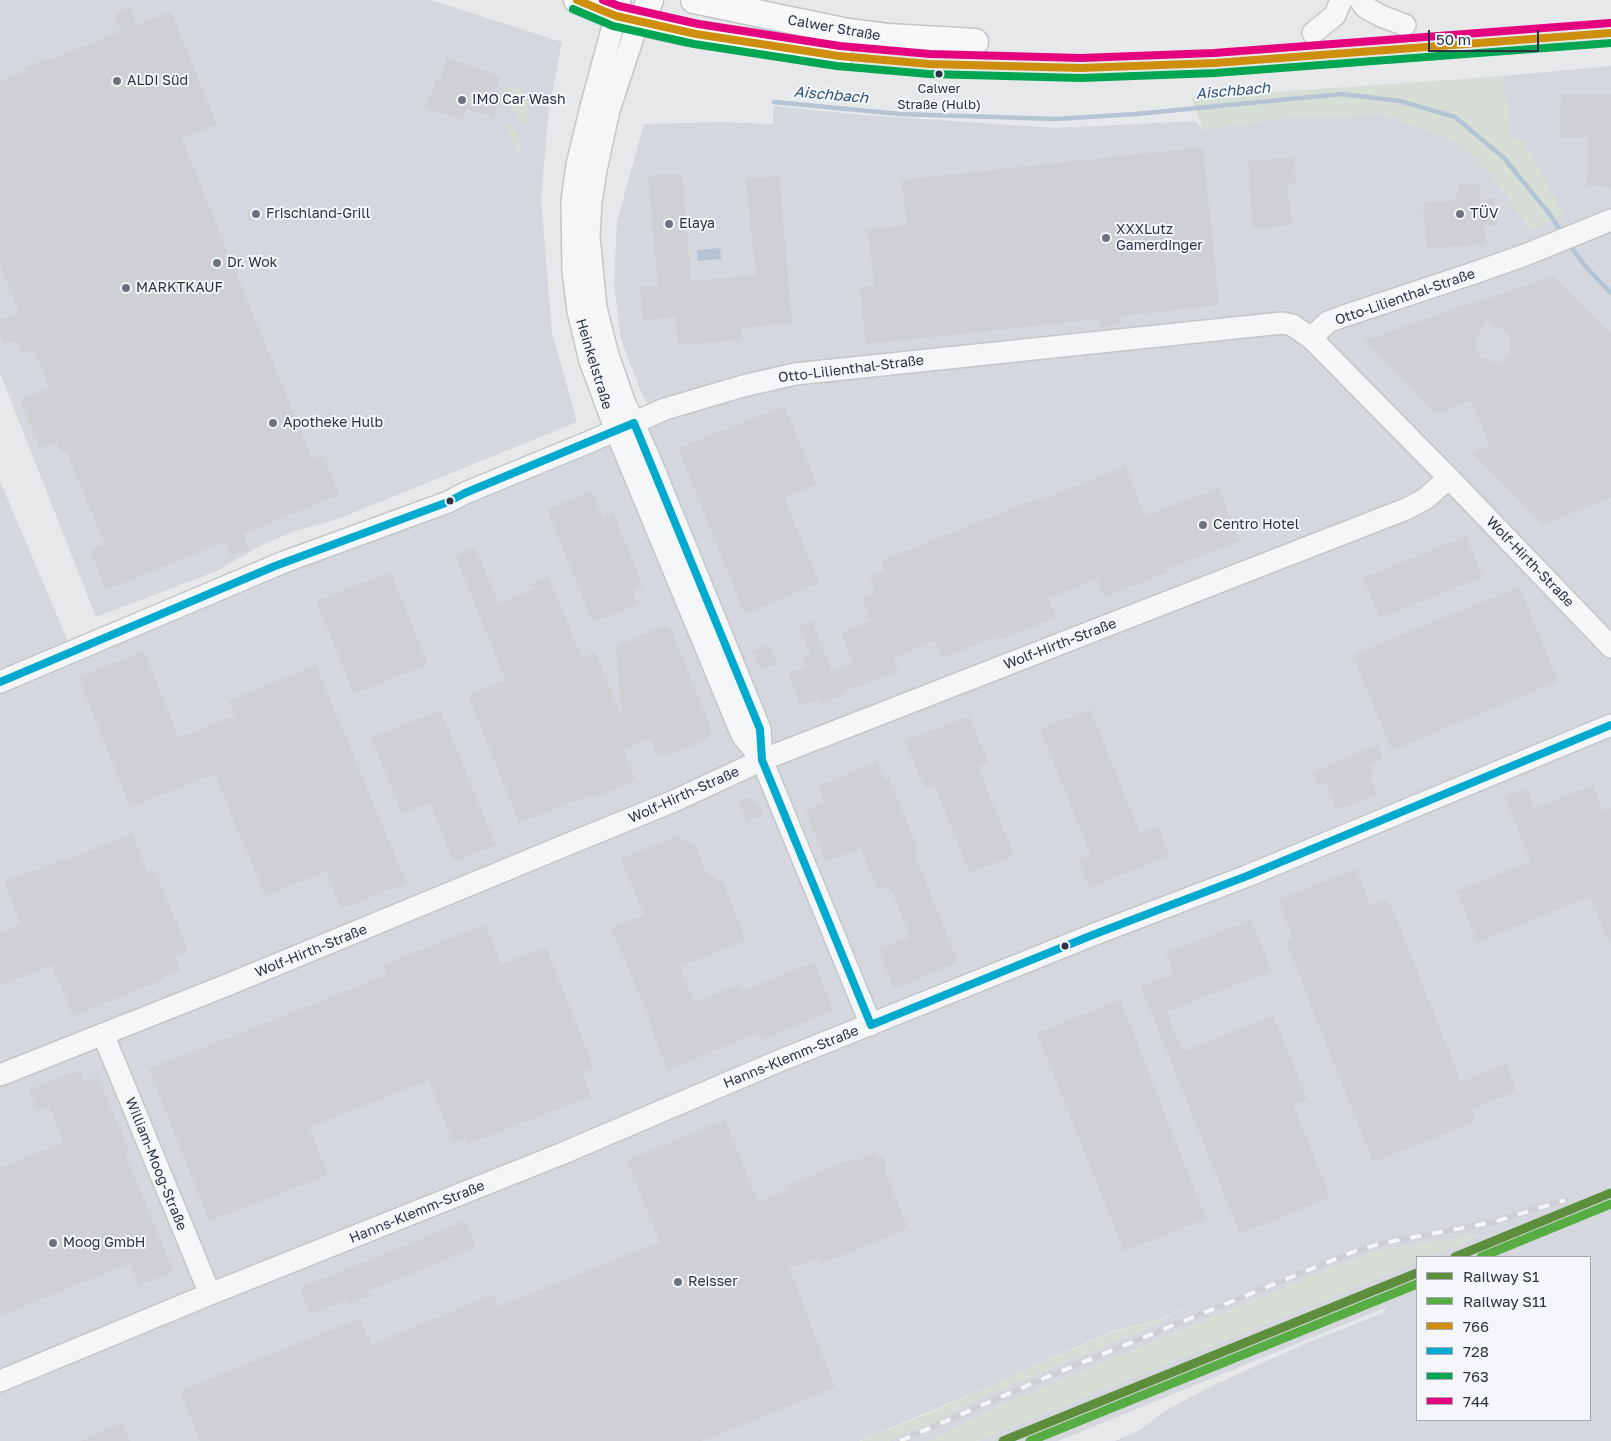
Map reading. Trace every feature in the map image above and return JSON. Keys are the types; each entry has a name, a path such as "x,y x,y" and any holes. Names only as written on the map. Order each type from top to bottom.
{"main road":[{"name":"Calwer Straße","path":"577,0 646,11 696,34 838,56"},
{"name":"Calwer Straße","path":"694,0 848,32 887,37 976,42"}],"street":[{"path":"1313,33 1335,15 1341,0"},
{"path":"1360,0 1365,7 1381,16 1405,25"},
{"name":"Heinkelstraße","path":"618,8 590,107 577,165 572,201 573,272 578,311 590,361 625,427 760,729 762,760 871,1024"},
{"name":"Heinkelstraße","path":"625,427 596,308 589,236 591,202 596,170 609,110 634,34 646,11"},
{"name":"Otto-Lilienthal-Straße","path":"0,682 284,562 448,502 465,493 664,409 743,386 795,374 1282,324 1292,326 1311,338 1328,322 1433,288 1611,220"},
{"name":"Wolf-Hirth-Straße","path":"1311,338 1611,647"},
{"name":"Wolf-Hirth-Straße","path":"0,1075 227,985 652,810 762,760 1406,509 1425,499 1449,478"},
{"name":"Hanns-Klemm-Straße","path":"0,1381 210,1294 561,1154 778,1061 1095,934 1247,876 1611,725"},
{"name":"William-Moog-Straße","path":"103,1034 210,1294"}],"shaded area":[{"path":"0,0 431,0 562,42 549,109 541,198 552,332 577,422 338,519 295,531 260,546 217,571 96,617 0,373"},
{"path":"1611,66 1611,1441 1115,1441 1140,1430 1163,1412 1210,1387 1304,1344 1383,1313 1387,1307 1058,1441 977,1441 1416,1262 1416,1421 1591,1421 1591,1256 1431,1256 1480,1235 1386,1249 1341,1264 999,1406 928,1441 888,1441 933,1423 973,1401 1164,1321 1166,1318 1224,1291 1164,1318 1110,1332 981,1390 859,1441 0,1441 0,481 76,660 374,536 582,457 658,423 641,392 621,339 614,283 617,221 644,124 721,122 773,124 773,106 862,115 1057,128 1196,121 1203,130 1290,117 1385,114 1458,142 1489,172 1531,230 1564,213 1513,140 1502,76"},
{"path":"1502,76 1513,140 1525,143 1564,214 1531,230 1489,172 1458,142 1385,114 1290,117 1203,130 1192,98"},
{"path":"519,87 527,99 529,120 524,123 506,103 497,97 506,88"},
{"path":"505,123 513,128 521,140 519,157"},
{"path":"1482,1234 1431,1256 1416,1256 1416,1262 977,1441 928,1441 999,1406 1341,1264 1386,1249"},
{"path":"1166,1318 1164,1321 973,1401 933,1423 888,1441 860,1441 932,1412 1110,1333"}],"water":[{"path":"720,248 721,259 698,261 697,250"}],"building":[{"name":"MARKTKAUF","path":"130,7 136,25 171,12 217,124 181,138 312,459 323,455 339,495 243,534 249,549 231,556 225,541 106,590 90,550 105,544 66,450 61,452 57,441 40,448 20,400 50,388 34,349 22,354 16,340 4,344 0,334 0,320 19,312 0,264 0,81 25,71 24,68 49,58 50,60 122,31 114,14"},
{"path":"447,58 500,76 493,99 499,101 493,117 467,109 463,120 426,108 436,80 440,81"},
{"path":"1561,94 1611,95 1611,187 1587,186 1588,138 1560,137"},
{"name":"XXXLutz Gamerdinger","path":"1203,147 1219,305 1120,316 1121,324 1100,327 1099,319 866,344 860,288 874,286 868,230 907,225 902,180"},
{"path":"1294,157 1296,183 1287,184 1292,225 1253,229 1248,161"},
{"name":"Elaya","path":"682,173 691,281 756,275 746,179 779,176 792,323 741,328 742,340 678,345 676,317 643,320 640,287 658,286 648,176"},
{"name":"TÜV","path":"1479,183 1480,200 1495,198 1497,225 1484,226 1486,244 1427,249 1423,203 1456,200 1455,194 1459,194 1458,184"},
{"name":"Frischland-Grill","path":"261,206 265,217 251,222 246,212"},
{"path":"1552,276 1611,333 1611,497 1542,525 1473,453 1490,445 1471,401 1436,414 1363,340 1377,337 1469,303 1470,305","holes":["1487,320 1503,330 1511,338 1511,348 1500,364 1480,357 1475,341"]},
{"path":"784,406 817,484 784,498 819,583 745,614 678,448"},
{"path":"1125,466 1145,516 1219,488 1239,541 1167,569 1168,572 1105,597 1097,579 1048,598 1056,617 998,640 996,636 942,658 935,641 893,658 898,671 843,692 844,695 821,704 819,699 801,706 788,673 807,666 803,658 811,655 799,626 812,621 832,672 853,663 841,633 871,621 862,599 876,593 870,577 885,571 881,561 1041,497 1042,500"},
{"path":"592,491 603,517 613,513 643,586 632,591 638,604 593,622 547,510"},
{"path":"1466,536 1483,577 1380,618 1363,578"},
{"path":"475,547 499,604 535,589 533,583 548,577 582,658 595,652 622,716 616,648 621,644 659,628 665,627 671,630 711,728 710,736 665,756 657,754 651,738 623,750 636,780 595,797 593,794 519,823 468,695 506,680 455,556"},
{"path":"390,572 428,664 354,694 316,601"},
{"path":"1519,587 1558,681 1392,750 1353,655"},
{"path":"769,645 777,664 761,670 753,651"},
{"path":"144,651 179,738 235,715 229,701 316,665 406,883 341,909 326,871 265,896 215,774 130,807 78,677"},
{"path":"1090,709 1140,834 1158,827 1169,855 1089,888 1078,860 1091,854 1040,729"},
{"path":"440,710 496,845 454,862 430,802 402,813 371,738"},
{"path":"969,716 988,763 978,767 1014,856 970,873 934,784 924,788 905,741"},
{"path":"1377,745 1383,758 1370,764 1374,774 1369,776 1377,794 1337,810 1325,782 1318,785 1312,773"},
{"path":"877,762 884,780 889,778 918,849 913,851 958,962 894,989 878,949 910,937 895,900 894,891 891,891 889,886 878,890 861,848 826,862 806,811 825,803 818,786"},
{"path":"1593,785 1603,811 1611,808 1611,946 1590,896 1477,942 1457,891 1531,862 1505,797 1526,788 1534,809"},
{"path":"749,797 758,804 763,815 747,821 739,801"},
{"path":"132,834 148,872 154,869 188,950 174,956 180,970 164,977 165,979 73,1016 52,965 0,986 0,933 21,924 4,882 61,860 62,862"},
{"path":"677,836 696,847 706,872 723,883 746,940 680,967 694,1003 738,985 741,992 814,962 833,1010 761,1040 758,1033 668,1070 649,1022 651,1021 611,928 644,915 621,859"},
{"path":"1356,869 1371,906 1388,899 1461,1082 1506,1064 1516,1092 1471,1109 1476,1121 1373,1162 1286,941 1293,939 1278,900"},
{"path":"1251,920 1271,971 1166,1012 1183,1052 1273,1016 1307,1099 1293,1105 1330,1197 1240,1234 1141,987 1174,974 1166,953"},
{"path":"485,925 501,965 546,947 594,1068 582,1073 591,1096 468,1144 466,1137 453,1142 428,1080 309,1127 328,1175 209,1221 149,1069 387,975 383,965"},
{"path":"1120,1000 1206,1219 1124,1251 1037,1033"},
{"path":"79,1070 84,1082 98,1077 130,1153 125,1155 174,1272 139,1285 130,1263 0,1316 0,1168 64,1142 49,1105 37,1110 29,1090"},
{"name":"Reisser","path":"725,1120 758,1202 791,1189 789,1185 854,1158 856,1161 874,1153 876,1159 882,1156 887,1167 884,1168 908,1228 821,1264 819,1257 789,1269 835,1387 702,1441 200,1441 180,1391 359,1319 372,1345 493,1294 498,1307 660,1242 627,1160"},
{"path":"465,1221 476,1247 368,1291 370,1296 349,1304 347,1300 310,1315 300,1288"},
{"path":"122,1423 130,1441 80,1441"}],"waterway":[{"name":"Aischbach","path":"774,102 900,114 1056,119 1136,114 1342,94 1400,101 1455,117 1504,158 1551,216 1563,234"},
{"name":"Aischbach","path":"1568,243 1586,267 1611,293"}],"railway":[{"path":"900,1441 1042,1379 1355,1251 1383,1243 1494,1222 1565,1200"}],"rail line":[{"name":"S1","path":"1457,1256 1611,1193"},
{"name":"S11","path":"1483,1256 1611,1204"},
{"name":"S1","path":"1003,1441 1416,1273"},
{"name":"S11","path":"1030,1441 1416,1284"}],"transit line":[{"name":"766","path":"577,0 616,16 696,34 839,56 929,64 1081,68 1215,63 1611,33"},
{"name":"744","path":"603,0 619,6 698,24 840,46 930,54 1081,58 1214,53 1610,23"},
{"name":"763","path":"573,9 613,26 694,44 837,66 929,74 1081,78 1215,73 1611,43"},
{"name":"728","path":"0,682 275,566 448,502 465,493 634,423 760,729 762,760 871,1025"},
{"name":"728","path":"871,1025 1095,934 1247,876 1611,725"}],"place":[{"name":"Calwer Straße (Hulb)","path":"939,74"},
{"name":"ALDI Süd","path":"117,81"},
{"name":"IMO Car Wash","path":"462,100"},
{"name":"Frischland-Grill","path":"256,214"},
{"name":"TÜV","path":"1460,214"},
{"name":"Elaya","path":"669,224"},
{"name":"XXXLutz Gamerdinger","path":"1106,238"},
{"name":"Dr. Wok","path":"217,263"},
{"name":"MARKTKAUF","path":"126,288"},
{"name":"Apotheke Hulb","path":"273,423"},
{"name":"Centro Hotel","path":"1203,525"},
{"name":"Moog GmbH","path":"53,1243"},
{"name":"Reisser","path":"678,1282"}]}
